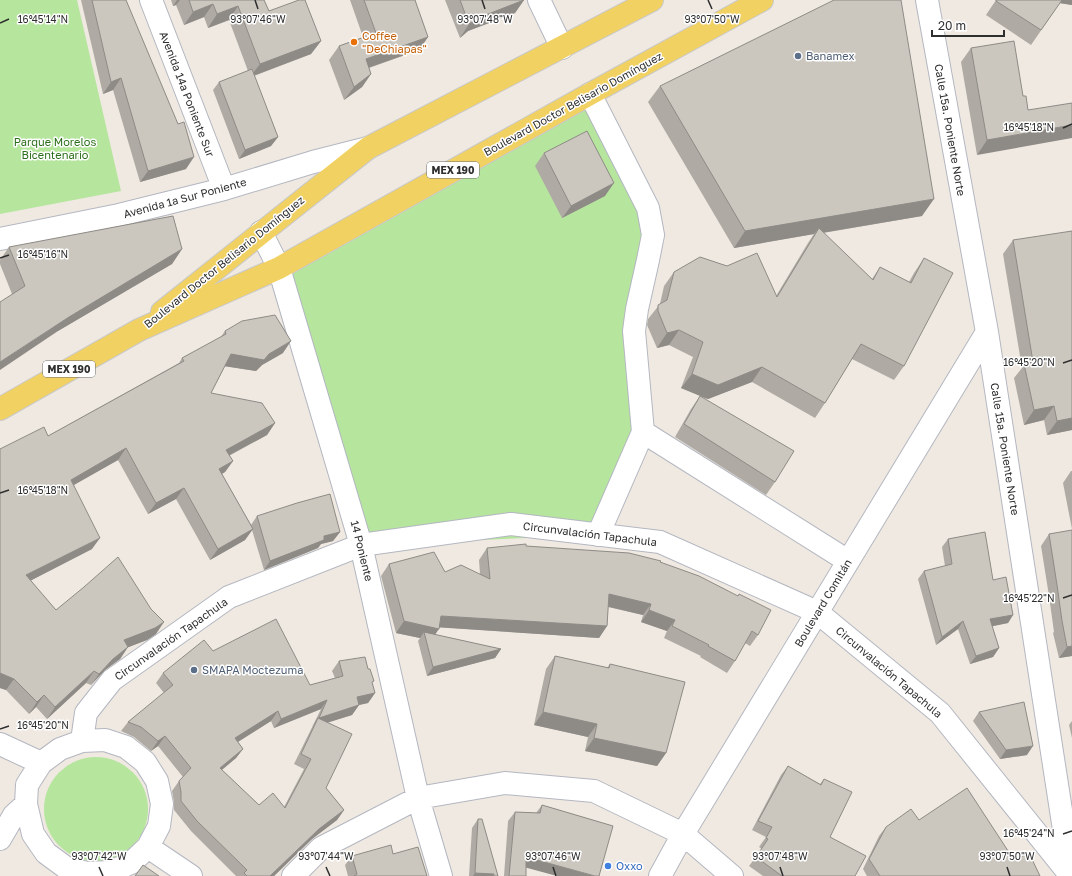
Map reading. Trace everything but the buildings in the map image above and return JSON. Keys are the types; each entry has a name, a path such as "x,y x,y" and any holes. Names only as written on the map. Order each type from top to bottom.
{"main road":[{"name":"Boulevard Doctor Belisario Domínguez","path":"139,330 368,148 652,0"},
{"name":"Boulevard Doctor Belisario Domínguez","path":"139,330 279,268 590,94 762,0"},
{"name":"MEX 190","path":"0,409 139,330"}],"street":[{"name":"Avenida 14a Poniente Sur","path":"151,0 224,189"},
{"path":"539,0 562,48"},
{"name":"Calle 15a. Poniente Norte","path":"927,0 987,332 1071,876"},
{"path":"590,94 648,208 653,235 637,309 634,331 643,432 598,535"},
{"name":"Avenida 1a Sur Poniente","path":"0,239 119,215 224,189 313,162 368,148"},
{"name":"14 Poniente","path":"261,232 279,268 361,544 418,798 441,876"},
{"name":"Boulevard Comitán","path":"660,876 683,834 987,332"},
{"path":"643,432 848,561"},
{"name":"Circunvalación Tapachula","path":"82,741 86,713 112,680 229,597 361,544 511,524 660,542 818,612 940,713 1071,876"},
{"path":"105,740 126,747 145,762 157,781 162,804 159,826 148,847 131,863 110,872 87,873 65,867 46,853 33,834 26,804 27,785 41,763 60,749 82,741 105,740"},
{"path":"0,744 41,763"},
{"path":"293,876 321,848 418,798 505,783 594,791 683,834 732,876"},
{"path":"0,839 14,816 26,804"},
{"path":"148,847 191,876"}],"green space":[{"name":"Parque Morelos Bicentenario","path":"0,0 77,0 121,191 0,214"},
{"path":"590,94 648,208 637,309 643,432 598,535 361,545 279,268"},
{"path":"96,757 116,761 133,772 144,789 148,809 144,829 133,846 116,857 96,861 76,857 59,846 48,829 44,809 48,789 59,772 76,761"}],"place":[{"name":"Coffee \"DeChiapas\"","path":"354,42"},
{"name":"Banamex","path":"798,56"},
{"name":"SMAPA Moctezuma","path":"194,670"},
{"name":"Oxxo","path":"608,866"}]}
